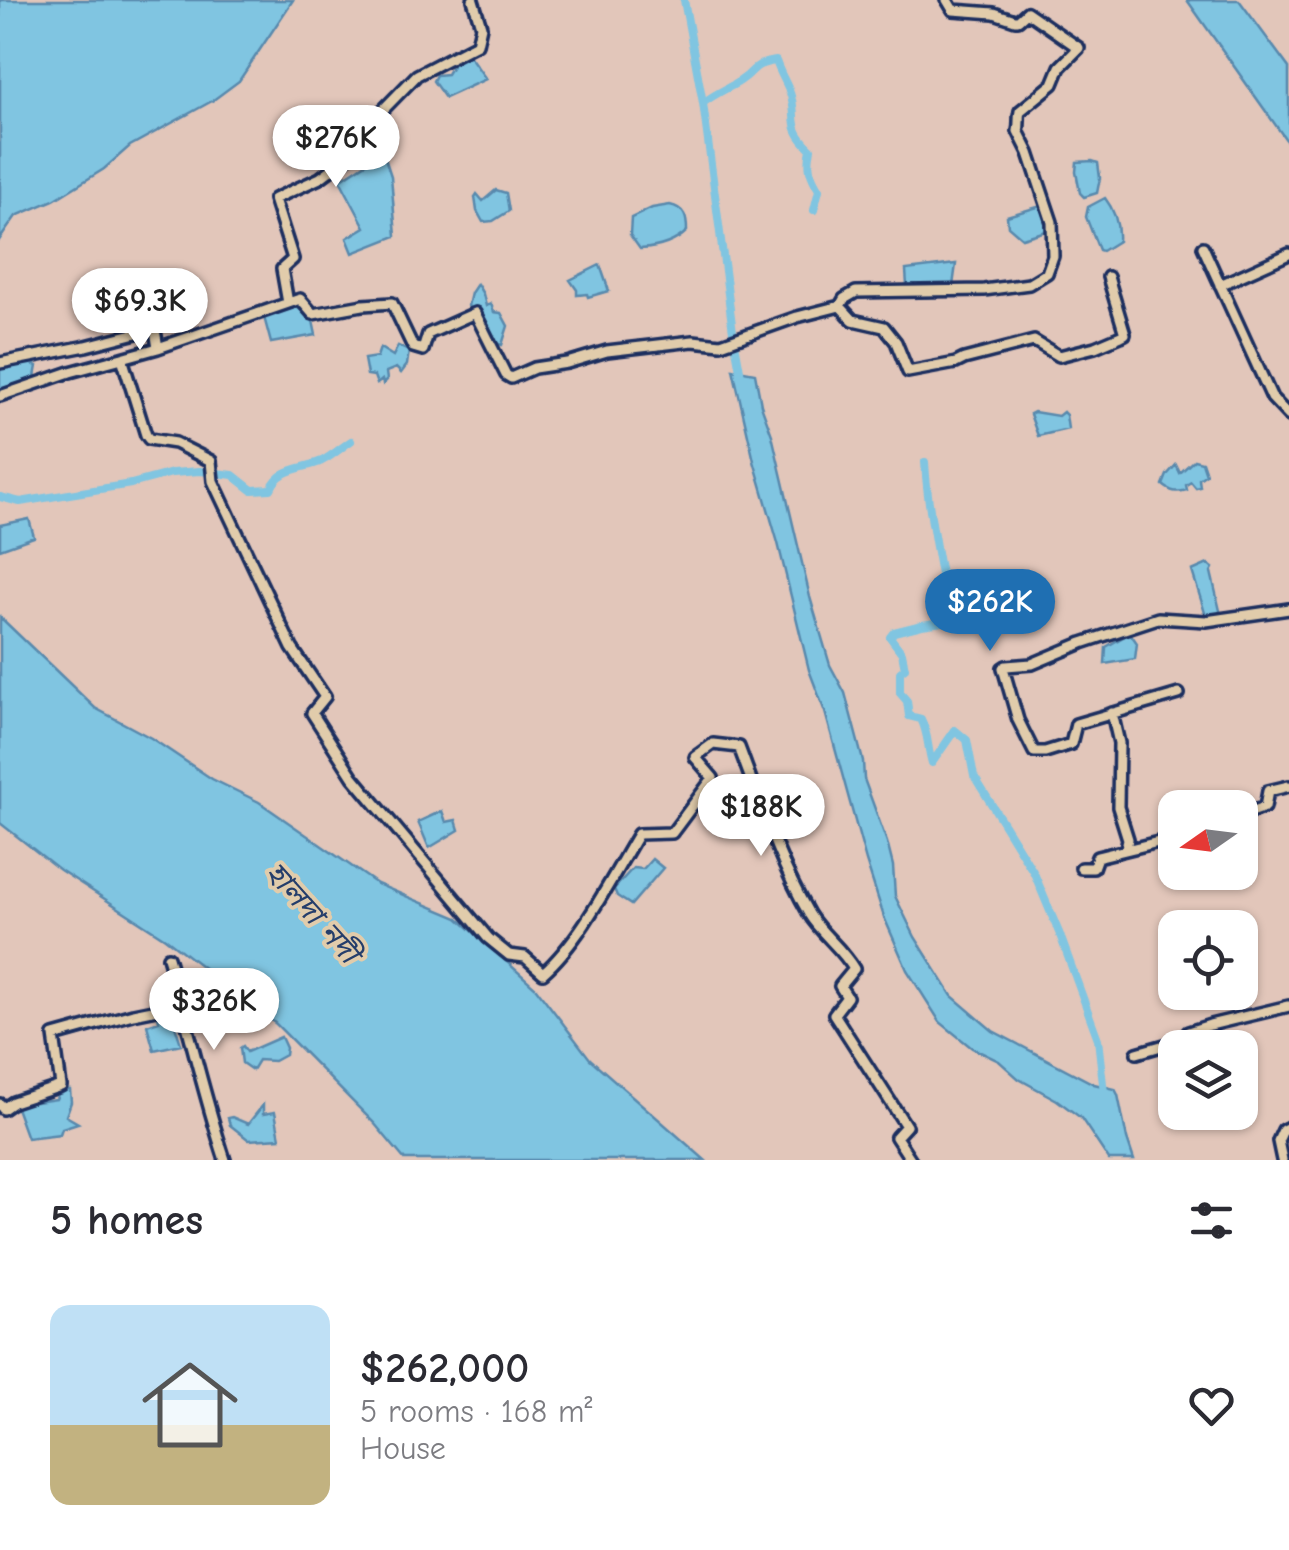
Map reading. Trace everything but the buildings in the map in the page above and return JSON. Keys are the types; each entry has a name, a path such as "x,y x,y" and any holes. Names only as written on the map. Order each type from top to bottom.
{"street":[{"path":"288,304 282,270 292,259 274,199 320,178 352,154 376,116 418,75 478,44 481,26 473,0"},
{"path":"0,396 300,300 313,314 392,303 413,347 423,350 428,334 475,312 511,378 534,368 607,351 693,340 721,344 840,306 856,292 984,290 1029,284 1047,274 1053,256 1052,222 1018,131 1018,118 1031,100 1052,84 1060,67 1079,48 1027,12 1015,20 994,13 953,10 947,0"},
{"path":"1203,247 1272,398 1289,416"},
{"path":"1220,285 1289,254"},
{"path":"840,306 854,320 884,327 896,342 908,372 1034,341 1059,356 1095,348 1124,334 1108,276"},
{"path":"0,364 152,329 158,348"},
{"path":"122,358 146,436 175,443 210,461 214,480 292,648 324,697 312,713 353,778 488,938 509,955 526,956 543,973 594,908 638,834 672,833 697,802 713,778 694,758 713,744 739,747 774,840 811,918 854,969 840,986 847,997 834,1014 906,1126 896,1137 910,1160"},
{"path":"1179,694 1076,724 1071,744 1032,752 1018,720 1004,668 1032,664 1158,618 1206,622 1289,608"},
{"path":"1112,713 1119,742 1118,808 1128,838 1126,848"},
{"path":"1258,810 1265,807 1268,791 1289,786"},
{"path":"1080,868 1093,868 1096,857 1158,844"},
{"path":"168,957 225,1160"},
{"path":"0,1104 3,1109 61,1086 54,1036 182,1004"},
{"path":"1137,1054 1182,1040 1188,1032 1210,1025 1289,1006"},
{"path":"1282,1160 1278,1141 1289,1126"}],"water":[{"path":"0,0 293,0 239,81 212,101 130,146 104,169 54,200 16,216 0,239"},
{"path":"1187,0 1239,0 1289,68 1289,144"},
{"path":"468,54 486,79 445,98 433,81 436,75 447,74 453,64"},
{"path":"383,152 391,176 396,236 353,253 347,238 365,227 340,180"},
{"path":"1077,162 1098,163 1097,193 1084,197 1080,193"},
{"path":"496,190 506,193 509,211 483,222 475,197 477,194 483,201"},
{"path":"1105,198 1116,219 1118,241 1102,251 1086,217 1088,207"},
{"path":"670,205 684,214 687,231 665,244 640,249 630,235 631,218"},
{"path":"1041,206 1050,230 1022,238 1008,226 1007,216"},
{"path":"956,264 953,286 907,286 906,270"},
{"path":"600,265 609,291 588,297 577,295 570,280"},
{"path":"477,284 486,306 491,304 494,312 501,313 508,326 502,345 492,342 478,308 472,310 468,306"},
{"path":"296,306 313,321 316,335 271,343 264,317"},
{"path":"398,346 409,351 407,365 401,373 396,368 386,372 387,380 377,384 374,376 367,375 364,359 377,357 380,348 393,356"},
{"path":"26,361 37,366 35,377 0,391 0,365"},
{"path":"733,369 755,373 810,597 830,665 845,693 864,779 893,866 895,896 915,937 952,996 993,1031 1094,1084 1115,1089 1134,1160 1109,1160 1081,1118 1019,1079 999,1061 972,1048 940,1022 907,970 884,917 825,712 809,670"},
{"path":"1063,412 1068,429 1038,436 1030,414 1058,416"},
{"path":"1194,460 1202,462 1206,474 1199,479 1200,487 1191,482 1186,485 1187,490 1177,492 1163,485 1176,465 1180,473"},
{"path":"29,519 34,537 0,549 0,525"},
{"path":"1208,564 1213,568 1221,615 1206,616 1192,571"},
{"name":"হালদা নদী","path":"0,617 95,708 151,738 212,779 259,802 377,884 458,918 536,988 590,1059 705,1160 405,1160 276,1024 165,938 60,870 0,823"},
{"path":"1130,633 1137,643 1135,659 1105,664 1106,647"},
{"path":"442,811 446,822 456,820 459,830 429,848 418,822"},
{"path":"652,859 663,868 631,905 617,896 614,889 633,868 643,869"},
{"path":"158,1016 172,1016 181,1044 154,1050 147,1025 159,1021"},
{"path":"281,1037 285,1055 274,1061 258,1060 252,1070 242,1063 243,1046 247,1052"},
{"path":"60,1089 70,1090 66,1116 78,1123 62,1128 60,1134 27,1138 15,1105 56,1099"},
{"path":"263,1105 263,1114 275,1112 280,1138 249,1140 230,1125 228,1118 232,1117 248,1124"}],"waterway":[{"path":"684,0 703,103 741,376"},
{"path":"703,103 758,66 776,61 789,90 798,134 811,149 810,171 819,190 814,210"},
{"path":"0,497 20,502 200,471 233,475 252,490 271,489 286,473 322,461 351,441"},
{"path":"925,462 949,621 894,632 890,637 902,653 905,668 900,672 900,693 907,701 909,716 921,719 932,763 955,730 967,740 974,776 1034,873 1060,935 1098,1039 1104,1093"}]}
